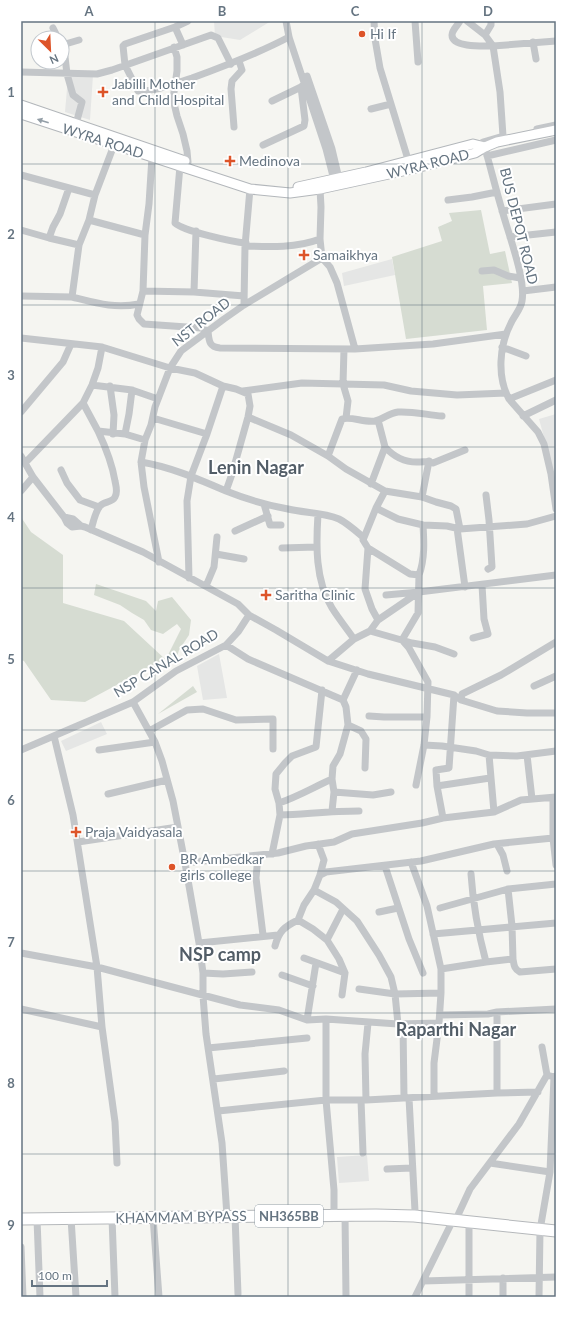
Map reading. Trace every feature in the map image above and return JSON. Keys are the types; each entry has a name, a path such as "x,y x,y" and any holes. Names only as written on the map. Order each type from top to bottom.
{"highway":[{"name":"KHAMMAM BYPASS","path":"21,1212 153,1217 334,1209 376,1209 415,1211 540,1227 556,1232"},
{"name":"KHAMMAM BYPASS","path":"21,1219 230,1214 384,1215 456,1217 468,1222 540,1227 556,1224"}],"main road":[{"name":"WYRA ROAD","path":"21,106 76,124 250,189 290,193 320,189 337,182"},
{"name":"WYRA ROAD","path":"21,114 152,157 184,164"},
{"name":"WYRA ROAD","path":"209,173 254,185 289,189 337,182 410,165 486,151 500,139 556,130"}],"street":[{"path":"188,21 122,46 125,65 138,91 146,91 174,84 231,64 289,36"},
{"path":"286,21 303,85 337,182"},
{"path":"290,21 291,34 309,80 332,149 337,182"},
{"path":"374,21 375,39 380,68 410,165"},
{"path":"415,21 418,62"},
{"path":"460,21 453,31 453,39 468,46 493,46 556,41"},
{"path":"468,21 485,35 493,46 500,92 500,139 556,125"},
{"path":"485,35 491,25 491,21"},
{"path":"175,27 183,45"},
{"path":"21,72 97,74 211,35 218,38 231,64"},
{"path":"76,124 82,102 72,95 62,45 79,40"},
{"path":"533,42 536,59"},
{"path":"174,47 177,71 173,99 184,139 184,164 175,221 177,225 246,245 277,247 311,242 320,239"},
{"path":"234,127 231,89 232,81 242,70 239,61"},
{"path":"272,101 303,85"},
{"path":"263,145 304,126 303,85"},
{"path":"371,109 391,104"},
{"path":"486,151 556,140"},
{"path":"72,297 79,245 114,145"},
{"name":"BUS DEPOT ROAD","path":"486,151 510,236 523,291 522,304 506,334 502,347 501,373 508,396 523,416 538,432 544,444 551,474 556,509"},
{"path":"152,157 149,204 145,235 143,291 137,315 139,320 144,324 192,326 201,328 208,331 209,342 215,347 355,349 433,344 506,334"},
{"path":"21,175 96,195"},
{"path":"49,238 60,214 69,188"},
{"path":"244,305 250,189"},
{"path":"320,189 320,239 322,258 330,267 337,283 355,349"},
{"path":"448,200 497,192"},
{"path":"502,211 556,204"},
{"path":"89,220 145,235"},
{"path":"21,230 79,245"},
{"path":"194,292 196,231"},
{"path":"510,236 556,232"},
{"name":"NST ROAD","path":"159,562 144,487 142,462 145,440 153,418 155,407 170,368 181,351 208,331 244,305 322,258"},
{"path":"482,271 494,270 504,275 520,278"},
{"path":"523,291 556,287"},
{"path":"143,291 194,292 244,296"},
{"path":"21,296 72,297 108,306 125,307 139,304"},
{"path":"21,338 102,348 170,368 195,373 223,386 248,394 250,406 248,417 226,491"},
{"path":"21,412 63,362 71,344"},
{"path":"502,347 526,356"},
{"path":"25,463 83,403 98,368 102,348"},
{"path":"344,349 342,384 348,400 346,418"},
{"path":"242,392 302,383 384,385 411,390 457,395 508,396 556,380"},
{"path":"92,385 110,386 132,390 158,399"},
{"path":"110,386 114,414 113,434"},
{"path":"189,578 187,501 191,476 208,434 223,386"},
{"path":"125,434 132,390"},
{"path":"523,416 556,400"},
{"path":"83,403 107,448 113,465 117,492 112,500 102,504 99,507 91,530"},
{"path":"328,456 342,419 346,418 359,421 376,421 398,412 442,416"},
{"path":"248,417 291,435 328,456 370,484 385,491 422,497 456,509 465,587"},
{"path":"153,418 208,434"},
{"path":"378,420 385,447 390,453 408,462 429,461 433,463 465,450"},
{"path":"98,431 113,434 125,434 145,440"},
{"path":"370,484 385,447"},
{"path":"21,456 33,477 72,527 81,526 143,552 238,604 249,616 328,661 454,695 461,700 497,710 527,713 556,713"},
{"path":"422,497 429,461"},
{"path":"142,462 161,466 191,476 246,499 288,510 340,519 364,537"},
{"path":"61,470 67,483 80,500 99,507"},
{"path":"21,491 33,477"},
{"path":"385,491 376,508 363,540 368,548 410,574 419,575"},
{"path":"486,495 490,527 492,567 488,569"},
{"path":"264,504 270,525 281,525"},
{"path":"376,508 398,519 458,529 526,524 556,516"},
{"path":"318,514 316,548 322,587 332,608 354,639"},
{"path":"235,531 268,516"},
{"path":"402,640 418,613 419,575 424,540 423,524"},
{"path":"206,586 214,567 217,537"},
{"path":"282,548 316,548"},
{"path":"368,548 365,589 372,609 378,620"},
{"path":"216,554 244,559"},
{"path":"386,595 482,585 556,575"},
{"path":"473,638 488,634 484,619 482,585"},
{"path":"328,661 354,639 370,631 378,620 419,592"},
{"name":"NSP CANAL ROAD","path":"22,746 54,736 133,702 176,671 226,645 238,632 249,616"},
{"path":"370,631 402,640 435,646 454,654"},
{"path":"402,640 409,648 428,682 429,689 426,708 427,717 424,745 416,785"},
{"path":"461,700 462,694 485,684 556,642"},
{"path":"226,645 248,659 343,700 346,707 348,724 340,754 333,766 332,779 334,792 332,811"},
{"path":"343,700 357,670"},
{"path":"534,686 556,676"},
{"path":"272,854 280,815 279,803 275,789 276,774 292,756 316,747 322,690"},
{"path":"443,818 437,786 436,770 449,768 454,695"},
{"path":"133,702 155,742 162,761 173,801 185,863 203,973 203,996 208,1048 218,1111 238,1294"},
{"path":"149,731 187,710 203,709 236,720 273,719 273,749"},
{"path":"368,716 427,717"},
{"path":"348,724 361,731 366,739 365,768"},
{"path":"54,736 74,815 97,967 102,1027 115,1122 117,1163"},
{"path":"98,750 155,742"},
{"path":"424,745 476,751 489,755 527,755 556,751"},
{"path":"489,755 494,812"},
{"path":"527,755 532,799"},
{"path":"437,786 490,778"},
{"path":"279,803 291,799 332,779"},
{"path":"108,794 167,780"},
{"path":"334,792 373,795 391,792"},
{"path":"185,863 272,854 334,842 352,834 422,823 443,818 494,812 521,800 554,798 553,838 556,865"},
{"path":"280,815 332,811 359,811"},
{"path":"78,842 178,828"},
{"path":"320,875 326,872 421,861 497,844 553,838"},
{"path":"275,946 278,935 286,926 298,920 304,905 314,890 324,860 318,844"},
{"path":"497,844 503,855 507,871"},
{"path":"258,856 256,878 263,935"},
{"path":"411,862 427,906 441,969 440,1015 434,1063 434,1096"},
{"path":"385,866 398,908 423,973"},
{"path":"471,874 472,899 477,930 486,962"},
{"path":"440,908 508,889 556,884"},
{"path":"508,889 512,926 513,959 515,967 520,972 556,969"},
{"path":"314,890 336,902 357,921 379,954 391,977 400,1024 415,1211"},
{"path":"379,912 398,908"},
{"path":"327,940 343,909"},
{"path":"298,920 327,940 339,959 345,973 342,994"},
{"path":"433,934 556,923"},
{"path":"199,943 263,937 263,935 278,935"},
{"path":"21,952 97,967 240,1005 279,1010 307,1020 326,1019 400,1024 439,1023"},
{"path":"304,958 345,973"},
{"path":"441,969 513,959"},
{"path":"307,1020 316,963"},
{"path":"203,973 223,974 252,972"},
{"path":"282,975 313,986"},
{"path":"359,989 395,994 441,993"},
{"path":"21,1009 102,1027"},
{"path":"440,1015 488,1014 497,1012 556,1009"},
{"path":"497,1012 497,1092"},
{"path":"326,1019 326,1100 334,1190 334,1209"},
{"path":"363,1153 363,1100 368,1023"},
{"path":"208,1048 307,1038"},
{"path":"539,1297 540,1227 550,1172 554,1135 552,1076 542,1047"},
{"path":"214,1080 284,1071"},
{"path":"415,1297 470,1189 519,1124 538,1092 552,1076"},
{"path":"218,1111 326,1100 407,1098 497,1092 538,1092"},
{"path":"490,1163 550,1172"},
{"path":"387,1168 412,1168"},
{"path":"345,1215 346,1297"},
{"path":"114,1216 115,1297"},
{"path":"153,1217 159,1297"},
{"path":"71,1218 76,1297"},
{"path":"37,1219 40,1297"},
{"path":"468,1222 469,1297"},
{"path":"21,1247 23,1297"},
{"path":"423,1281 540,1276 556,1277"},
{"path":"503,1278 503,1297"}],"shaded area":[{"path":"214,21 271,21 240,40 215,36"},
{"path":"93,75 90,120 65,112 68,77"},
{"path":"481,210 490,254 505,251 512,283 483,286 487,330 406,339 392,257 442,241 438,227 452,221 449,213"},
{"path":"392,259 395,275 344,286 342,273"},
{"path":"556,414 556,481 539,419"},
{"path":"21,517 31,532 63,555 63,603 124,621 165,659 85,702 51,700 24,661 21,660"},
{"path":"96,584 146,601 156,611 158,601 172,597 191,620 189,635 179,650 176,660 168,664 168,655 181,629 177,624 163,634 151,630 144,620 120,605 94,595"},
{"path":"219,654 227,698 203,700 197,666"},
{"path":"193,686 197,692 158,714"},
{"path":"101,722 107,734 66,751 61,741"},
{"path":"367,1155 369,1181 339,1183 337,1157"}],"place":[{"name":"Hi If","path":"362,34"},
{"name":"Jabilli Mother and Child Hospital","path":"103,92"},
{"name":"Medinova","path":"230,161"},
{"name":"Samaikhya","path":"304,255"},
{"name":"Saritha Clinic","path":"266,595"},
{"name":"Praja Vaidyasala","path":"76,832"},
{"name":"BR Ambedkar girls college","path":"172,867"}],"district":[{"name":"Lenin Nagar","path":"256,468"},
{"name":"NSP camp","path":"220,955"},
{"name":"Raparthi Nagar","path":"456,1030"}]}
